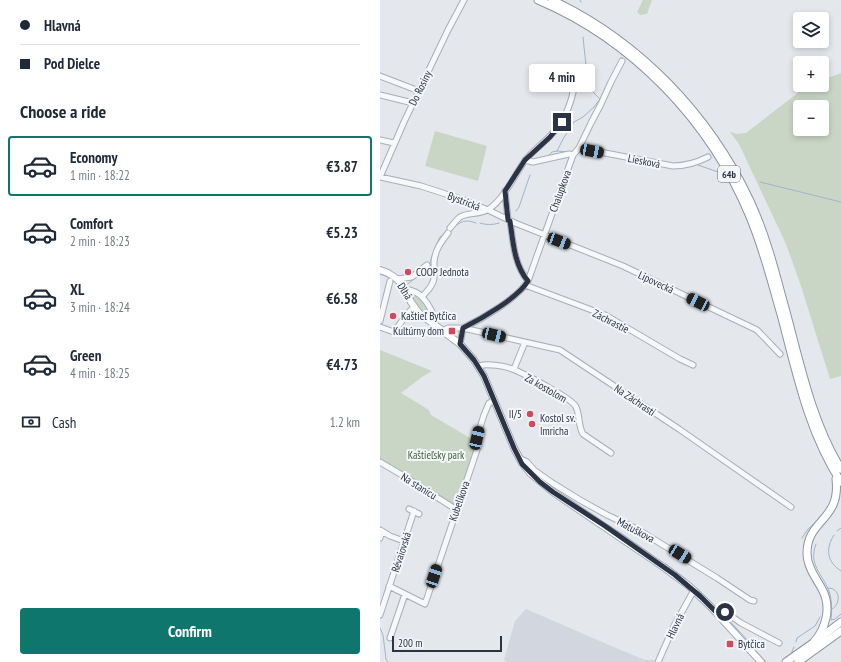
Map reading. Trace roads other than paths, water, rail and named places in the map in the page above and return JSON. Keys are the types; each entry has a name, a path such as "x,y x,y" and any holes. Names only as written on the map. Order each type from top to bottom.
{"highway":[{"name":"64b","path":"538,0 568,15 599,34 642,66 685,110 704,134 738,192 755,231 770,274 808,414 819,442 841,482"},
{"name":"64b","path":"552,0 583,16 603,29 652,67 690,106 709,131 727,159 750,202 761,228 814,410 823,435 841,469"},
{"path":"815,646 824,625 827,607 824,593 809,564 807,547 814,533 833,513 840,498 840,490 833,469"},
{"path":"798,662 841,622"},
{"path":"786,662 841,631"}],"main road":[{"name":"Dlhá","path":"380,270 397,279 419,313 460,344 470,354 478,366"},
{"path":"478,366 484,376 519,458 528,470 545,486 662,566 694,590 721,617 761,662"}],"street":[{"name":"Do Rosiny","path":"380,177 394,143 464,0"},
{"name":"Chalupkova","path":"463,328 510,300 526,283 574,155 579,148 622,61"},
{"path":"422,297 434,280 435,258 441,242 458,218 463,215 480,213 488,210 505,191 525,160 550,137 562,122 571,99 576,79 576,69"},
{"path":"380,76 419,91"},
{"path":"380,95 413,103"},
{"path":"380,140 394,143"},
{"name":"Liesková","path":"579,148 673,166 684,166 708,157"},
{"path":"525,160 533,162 569,154 574,155"},
{"name":"Bystrická","path":"380,177 421,186 461,199 544,235"},
{"path":"505,191 509,220 519,266 526,283"},
{"name":"Lipovecká","path":"544,235 622,266 757,330 780,354"},
{"path":"397,279 412,277 427,265"},
{"path":"380,321 390,281"},
{"name":"Záchrastie","path":"526,283 604,315 693,364"},
{"path":"404,289 416,292 422,297 435,318 434,324"},
{"path":"380,327 394,332 414,307"},
{"path":"443,331 448,328 463,328 460,344"},
{"name":"Na Záchrastí","path":"463,328 560,350 791,507"},
{"path":"514,369 525,342"},
{"name":"Za kostolom","path":"478,366 488,364 514,369 561,394 576,407 583,434 611,453"},
{"name":"Kubelíkova","path":"405,594 425,604 477,450 477,438 480,427 489,403 494,401"},
{"name":"Matuškova","path":"519,458 527,462 534,470 554,484 580,500 637,529 750,600 754,601"},
{"name":"Na stanicu","path":"380,462 457,510"},
{"name":"Révaiovská","path":"380,615 414,511"},
{"path":"380,538 381,530 390,536 404,541"},
{"path":"389,586 405,594 390,638"},
{"name":"Hlavná","path":"658,662 674,626 694,590"},
{"path":"721,617 725,612 741,623 779,643"}],"waterway":[{"path":"548,156 552,152 557,151 574,122 583,117 600,99 585,84 586,66 583,37"},
{"path":"557,151 568,152"},
{"path":"698,165 718,172"},
{"path":"516,211 519,207 530,175"},
{"path":"760,182 841,202"},
{"path":"453,228 464,221 476,223"},
{"path":"480,223 499,223"},
{"path":"435,248 440,237 446,233"},
{"path":"406,285 429,267 432,256"},
{"path":"380,274 390,278"},
{"path":"585,510 662,562"},
{"path":"802,538 808,529 818,520"},
{"path":"837,531 841,528"},
{"path":"834,535 829,545 829,555 833,564 841,571"},
{"path":"816,544 814,558 817,569 830,594 832,605 831,620 835,619 841,614"},
{"path":"666,564 686,579"},
{"path":"691,584 701,592"},
{"path":"828,588 835,591 838,597 837,604 832,609"},
{"path":"704,595 721,612"},
{"path":"725,616 751,644"},
{"path":"796,642 797,638 815,626 820,617"},
{"path":"380,628 383,635 386,659 388,662"},
{"path":"752,647 766,662"},
{"path":"791,654 794,647"}],"place":[{"name":"COOP Jednota","path":"408,272"},
{"name":"Kaštieľ Bytčica","path":"393,316"},
{"name":"Kultúrny dom","path":"452,331"},
{"name":"II/5","path":"530,414"},
{"name":"Kostol sv. Imricha","path":"532,424"},
{"name":"Bytčica","path":"730,644"}],"park label":[{"name":"Kaštieľsky park","path":"436,455"}]}
